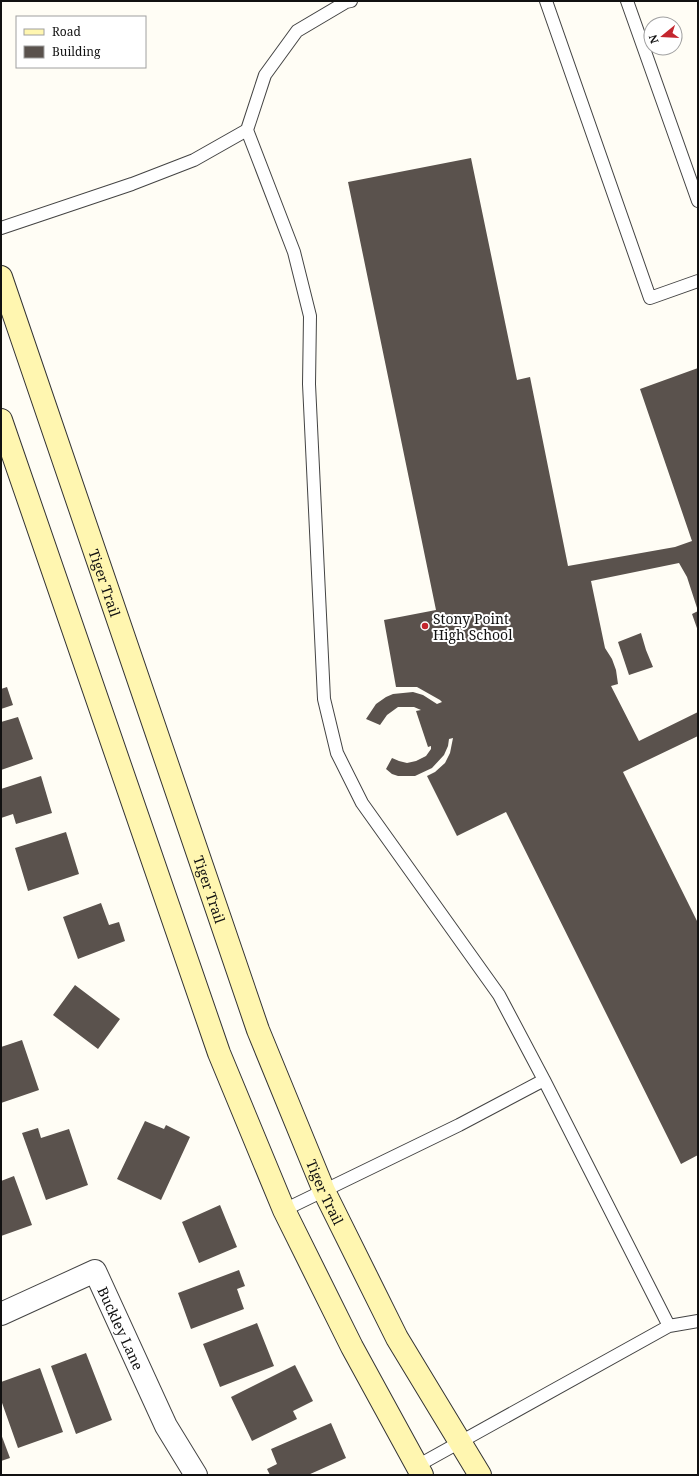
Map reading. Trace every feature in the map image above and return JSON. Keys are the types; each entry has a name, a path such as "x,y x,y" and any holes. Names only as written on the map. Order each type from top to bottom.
{"street":[{"name":"Tiger Trail","path":"1,277 258,1030 324,1191 397,1338 459,1443 480,1475"},
{"path":"1,420 220,1053 284,1210 352,1347 420,1471"},
{"name":"Buckley Lane","path":"1,1314 95,1271 166,1426 196,1475"}],"lane":[{"path":"351,1 346,2 297,31 265,75 247,130 294,252 310,316 309,384 324,699 337,753 362,803 499,995 669,1326"},
{"path":"546,1 650,298 698,281"},
{"path":"627,1 695,182 698,201"},
{"path":"1,228 132,184 187,162 247,130"},
{"path":"284,1210 459,1125 544,1080"},
{"path":"420,1471 459,1443 669,1326 698,1321"}],"building":[{"path":"471,158 517,380 530,377 568,566 675,547 692,541 640,389 698,368 698,611 687,577 679,563 591,581 605,648 612,659 616,670 618,684 611,686 639,741 698,712 698,736 623,772 698,923 698,1155 681,1164 506,812 457,836 427,776 435,772 445,763 450,753 453,738 449,739 444,755 432,768 415,776 398,776 392,774 386,769 392,758 407,763 416,761 426,756 431,749 431,746 428,747 416,711 421,710 414,707 398,707 387,715 380,725 366,719 376,704 393,694 413,692 423,695 437,704 442,702 417,687 396,687 384,620 436,610 348,182"},
{"path":"698,611 698,631 692,614"},
{"path":"641,633 653,667 629,675 618,642"},
{"path":"7,687 13,705 1,709 1,689"},
{"path":"18,717 33,759 1,770 1,722"},
{"path":"41,776 52,813 16,824 13,814 1,818 1,789"},
{"path":"66,832 79,874 28,891 15,848"},
{"path":"101,903 109,925 119,922 125,941 78,959 63,917"},
{"path":"75,985 120,1019 98,1049 53,1015"},
{"path":"22,1040 39,1090 1,1103 1,1047"},
{"path":"145,1121 164,1129 166,1125 190,1137 161,1200 117,1179"},
{"path":"38,1128 41,1138 69,1129 88,1185 46,1200 22,1133"},
{"path":"14,1176 32,1225 1,1236 1,1181"},
{"path":"220,1205 237,1247 199,1263 182,1222"},
{"path":"239,1270 245,1286 237,1289 244,1309 191,1329 178,1293"},
{"path":"257,1323 274,1366 220,1387 203,1344"},
{"path":"86,1353 112,1420 76,1434 51,1366"},
{"path":"295,1365 313,1401 293,1411 297,1419 252,1441 231,1397"},
{"path":"40,1368 63,1432 18,1448 1,1400 1,1382"},
{"path":"331,1423 346,1458 308,1475 270,1475 267,1469 277,1464 271,1449"},
{"path":"1,1434 10,1458 1,1461"}],"place":[{"name":"Stony Point High School","path":"425,626"}]}
